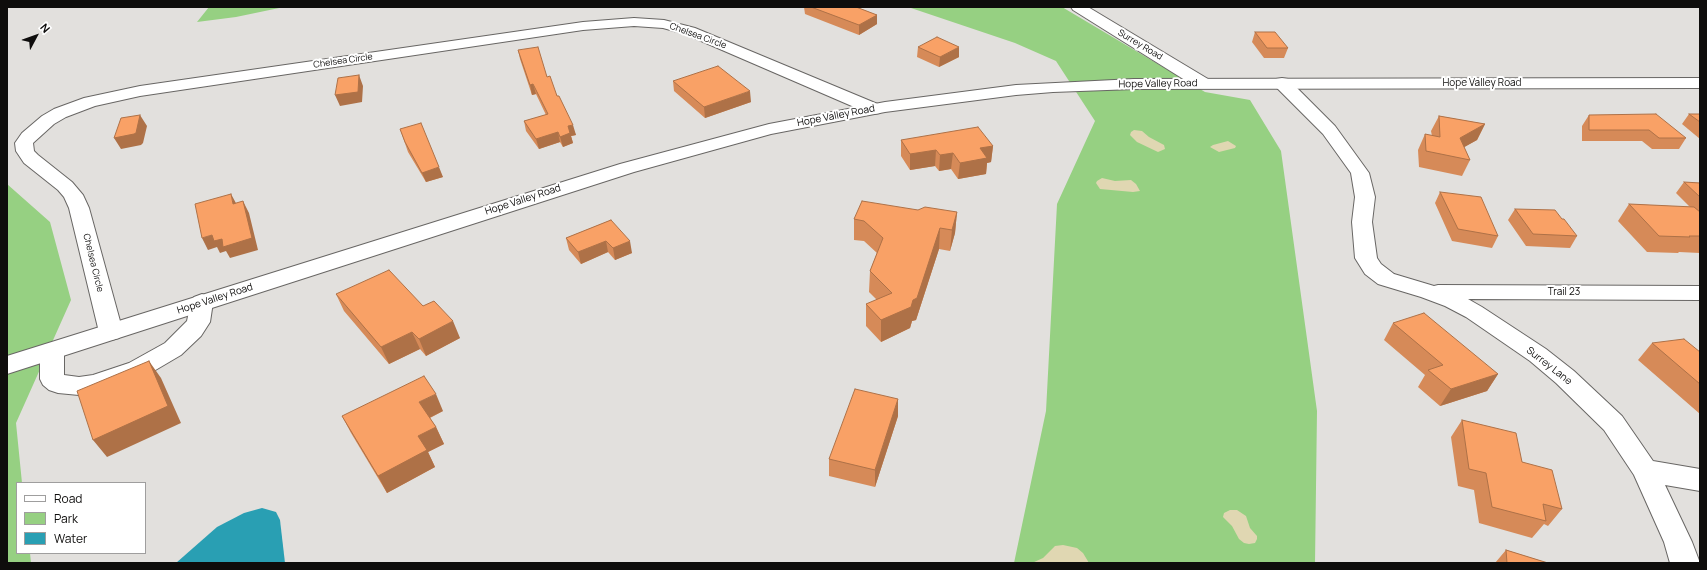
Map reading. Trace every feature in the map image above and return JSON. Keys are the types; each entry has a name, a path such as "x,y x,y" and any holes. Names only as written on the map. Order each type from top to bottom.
{"street":[{"name":"Surrey Road","path":"1078,7 1202,83"},
{"name":"Chelsea Circle","path":"111,332 80,208 73,195 65,186 31,159 25,151 24,143 28,137 48,120 60,113 90,102 140,91 583,26 634,22 664,24 690,31 874,109"},
{"name":"Hope Valley Road","path":"7,365 627,168 763,131 874,109 943,98 1053,87 1202,83 1700,83"},
{"path":"1282,83 1329,130 1360,173 1364,197 1362,222 1366,258 1373,269 1386,279 1429,292"},
{"name":"Trail 23","path":"1429,292 1700,293"},
{"name":"Surrey Lane","path":"1429,292 1453,301 1474,312 1538,355 1566,377 1613,423 1645,470 1685,563"},
{"path":"52,351 52,379 58,384 66,386 95,384 138,369 173,349 193,330 198,322 202,302"},
{"path":"1645,470 1700,480"}],"green space":[{"path":"209,7 284,7 236,17 197,22"},
{"path":"908,7 1062,7 1205,92 1250,100 1281,151 1317,411 1315,563 1014,563 1046,411 1057,204 1095,121 1056,61 1015,43"},
{"path":"7,184 50,222 71,300 16,423 22,482 16,482 16,554 30,554 31,563 7,563"}],"sand":[{"path":"1134,130 1142,131 1149,137 1164,145 1165,149 1158,152 1137,142 1130,135"},
{"path":"1228,141 1236,146 1235,148 1219,152 1210,147 1213,145"},
{"path":"1102,178 1115,181 1131,180 1136,184 1140,191 1133,192 1100,189 1096,183"},
{"path":"1230,510 1237,510 1246,516 1250,528 1257,536 1255,543 1244,543 1239,539 1232,526 1223,517 1224,513"},
{"path":"1063,545 1077,548 1083,553 1089,563 1032,563 1043,558 1055,546"}],"water":[{"path":"262,508 276,512 280,520 285,563 176,563 217,527 244,513"}],"building":[{"path":"811,7 856,7 877,15 859,25"},
{"path":"1255,32 1275,32 1288,48 1267,48"},
{"path":"937,37 959,47 940,57 918,47"},
{"path":"538,47 547,77 550,76 557,96 559,96 573,125 568,126 570,133 560,137 558,132 536,139 524,121 548,114 533,84 530,85 518,50"},
{"path":"718,66 750,91 704,107 673,81"},
{"path":"359,75 358,92 335,95 338,78"},
{"path":"1656,114 1686,138 1659,138 1649,130 1589,130 1589,115"},
{"path":"1689,114 1700,114 1700,122"},
{"path":"140,115 136,133 114,138 121,118"},
{"path":"1439,116 1485,124 1460,138 1470,160 1426,151 1425,134 1440,137"},
{"path":"421,123 439,167 422,173 405,142 400,129"},
{"path":"978,127 993,146 980,148 987,158 960,163 953,153 940,155 936,150 910,154 901,140"},
{"path":"1684,182 1700,183 1700,197"},
{"path":"1440,192 1481,197 1498,236 1458,229"},
{"path":"231,194 233,204 243,201 252,238 223,247 222,239 214,241 212,235 202,238 195,204"},
{"path":"862,201 918,210 925,207 957,212 952,230 940,228 917,298 913,300 911,307 881,320 866,304 892,293 870,271 883,238 864,221 854,219"},
{"path":"1629,204 1694,207 1700,212 1700,236 1659,236"},
{"path":"1515,209 1555,210 1577,236 1533,234"},
{"path":"611,220 630,241 613,248 606,241 578,252 566,238"},
{"path":"389,270 423,306 434,301 453,321 419,339 412,332 381,347 336,294"},
{"path":"1424,313 1498,374 1451,389 1428,370 1443,365 1393,323"},
{"path":"1684,339 1700,352 1700,384 1652,343"},
{"path":"149,361 168,406 93,440 77,391"},
{"path":"424,376 436,394 419,402 436,427 418,436 427,450 378,476 342,416"},
{"path":"855,389 898,399 875,470 829,459"},
{"path":"1462,420 1516,433 1522,462 1552,470 1562,509 1543,504 1546,521 1492,507 1486,473 1469,469"},
{"path":"1506,550 1548,563 1507,563"}]}
